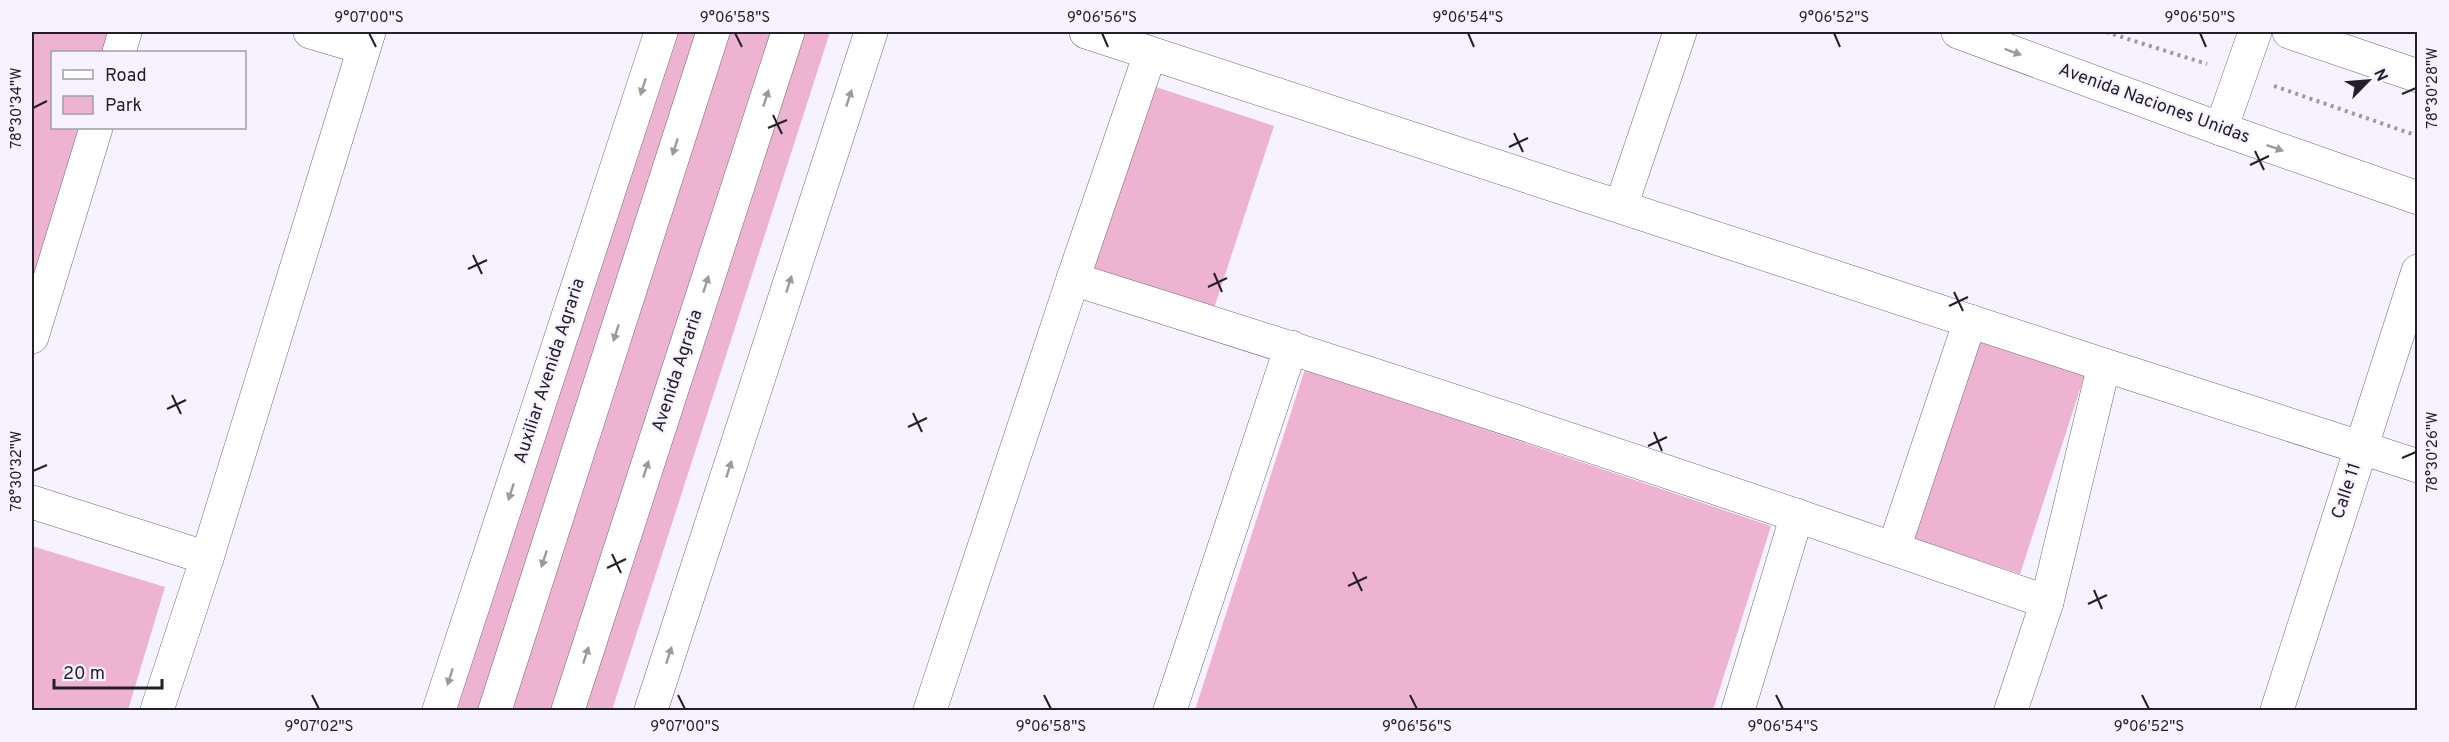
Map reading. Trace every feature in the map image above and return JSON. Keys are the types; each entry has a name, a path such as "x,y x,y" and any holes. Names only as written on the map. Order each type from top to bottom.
{"street":[{"path":"118,51 125,32"},
{"path":"157,711 207,558 367,40 310,32"},
{"name":"Auxiliar Avenida Agraria","path":"439,711 661,32"},
{"path":"495,711 713,32"},
{"name":"Avenida Agraria","path":"568,711 788,32"},
{"path":"651,711 871,32"},
{"path":"1086,32 2104,365 2418,465"},
{"path":"1621,206 1680,32"},
{"name":"Avenida Naciones Unidas","path":"1958,32 2221,129 2418,198"},
{"path":"2221,129 2255,32"},
{"path":"2289,32 2418,76"},
{"path":"930,711 1150,54"},
{"path":"32,337 96,129"},
{"name":"Calle 11","path":"2277,711 2418,271"},
{"path":"1073,279 1291,347 1797,515 2047,602"},
{"path":"1894,548 1970,321"},
{"path":"1170,711 1291,347"},
{"path":"2011,711 2047,602 2104,365"},
{"path":"32,502 207,558"},
{"path":"1738,711 1797,515"}],"green space":[{"path":"32,32 112,32 105,51 51,51 51,129 81,129 34,277 32,276"},
{"path":"665,32 707,32 486,710 444,710"},
{"path":"724,32 780,32 558,710 502,710"},
{"path":"794,32 830,32 612,710 576,710"},
{"path":"1153,86 1274,126 1214,308 1094,268"},
{"path":"1976,338 2085,374 2020,574 1912,538"},
{"path":"1305,369 1771,526 1713,710 1195,710"},
{"path":"32,546 165,587 128,710 32,710"}]}
